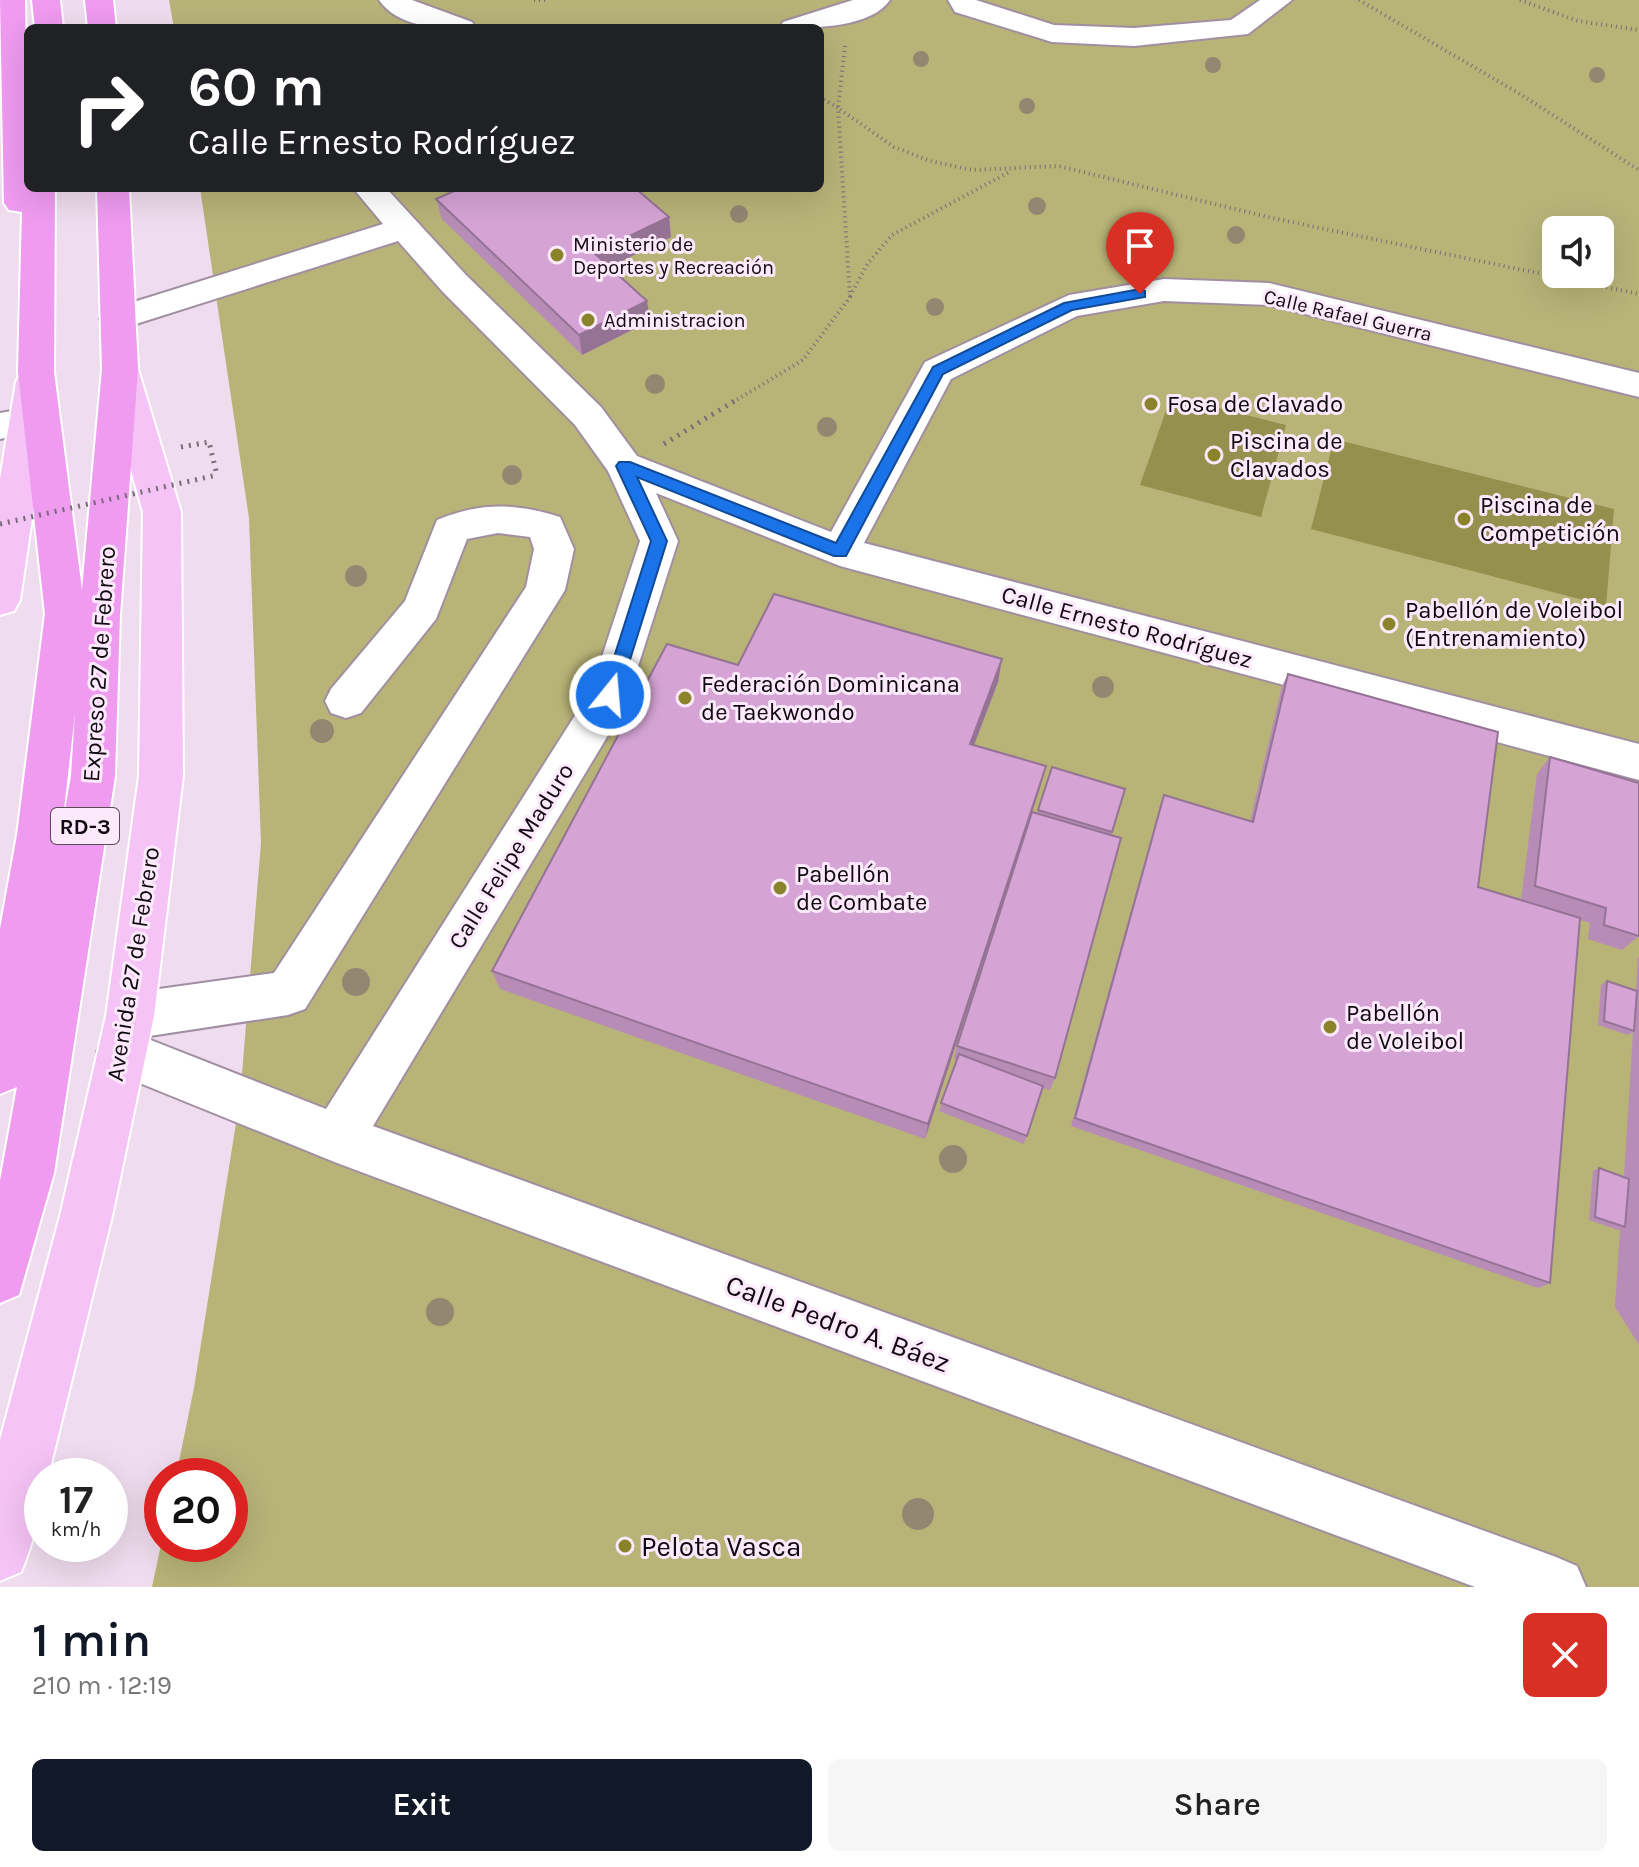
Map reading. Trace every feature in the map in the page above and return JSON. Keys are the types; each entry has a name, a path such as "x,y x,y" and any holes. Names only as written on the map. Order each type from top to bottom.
{"highway":[{"name":"Expreso 27 de Febrero","path":"0,1070 39,835 65,614 36,372 39,276 24,201 11,0"},
{"path":"46,0 49,24"},
{"path":"99,0 102,24"},
{"name":"Expreso 27 de Febrero","path":"0,1276 28,1173 93,776 100,615 120,369 113,192"}],"main road":[{"name":"Avenida 27 de Febrero","path":"0,1551 86,1216 126,1034 161,776 162,512 120,369"},
{"name":"RD-3","path":"0,600 14,424 36,372"}],"lane":[{"path":"808,24 848,13 876,0"},
{"path":"962,0 965,6 1052,33 1134,37 1238,28 1278,0"},
{"path":"390,24 411,4 454,24"},
{"name":"Calle Felipe Maduro","path":"337,1138 610,695 659,541 624,466 588,416 454,283 373,192"},
{"path":"117,319 405,228"},
{"name":"Calle Rafael Guerra","path":"840,551 938,371 1069,306 1164,290 1269,294 1639,385"},
{"name":"Calle Ernesto Rodríguez","path":"624,466 840,551 1639,762"},
{"path":"126,1034 288,993 545,590 554,549 546,527 512,517 476,518 451,530 422,608 346,701"},
{"name":"Calle Pedro A. Báez","path":"126,1034 337,1138 1556,1587"}],"path":[{"path":"536,0 547,0"},
{"path":"1359,0 1520,94 1639,170"},
{"path":"1520,0 1578,21 1639,30"},
{"path":"848,13 838,108 850,297"},
{"path":"824,99 894,147 930,161 972,170 1058,166 1272,218 1639,294"},
{"path":"624,466 718,414 803,360 850,297 868,263 892,235 1015,168"},
{"path":"0,524 217,475 209,442"}],"shaded area":[{"path":"169,0 1639,0 1639,1587 152,1587 157,1562 248,1562 248,1458 180,1458 194,1388 240,1098 261,843 249,518 201,192 824,192 824,24 173,24"},
{"name":"Piscina de Clavados","path":"1171,396 1286,425 1261,517 1140,485"},
{"name":"Piscina de Competición","path":"1334,439 1614,509 1606,606 1311,529"}],"building":[{"name":"Ministerio de Deportes y Recreación","path":"452,192 640,192 669,217 594,253 647,301 579,335 436,199"},
{"name":"Pabellón de Combate","path":"774,594 1002,659 970,744 1046,766 928,1124 492,971 667,644 738,665"},
{"name":"Pabellón de Voleibol","path":"1288,674 1498,732 1478,887 1580,918 1550,1283 1075,1118 1164,795 1253,822"},
{"path":"1550,757 1639,783 1639,936 1604,925 1606,908 1535,886"},
{"path":"1052,767 1125,789 1112,832 1038,810"},
{"path":"1032,812 1121,838 1055,1078 957,1046"},
{"path":"1607,981 1637,991 1634,1031 1604,1021"},
{"path":"959,1054 1043,1086 1027,1136 941,1103"},
{"path":"1599,1168 1629,1179 1625,1227 1595,1217"}],"place":[{"name":"Ministerio de Deportes y Recreación","path":"557,255"},
{"name":"Administracion","path":"588,320"},
{"name":"Fosa de Clavado","path":"1151,404"},
{"name":"Piscina de Clavados","path":"1214,455"},
{"name":"Piscina de Competición","path":"1464,519"},
{"name":"Pabellón de Voleibol (Entrenamiento)","path":"1389,624"},
{"name":"Federación Dominicana de Taekwondo","path":"685,698"},
{"name":"Pabellón de Combate","path":"780,888"},
{"name":"Pabellón de Voleibol","path":"1330,1027"},
{"name":"Pelota Vasca","path":"625,1546"}],"route":[{"path":"610,695 659,541 624,466 840,551 938,371 1069,306 1140,294"}]}
